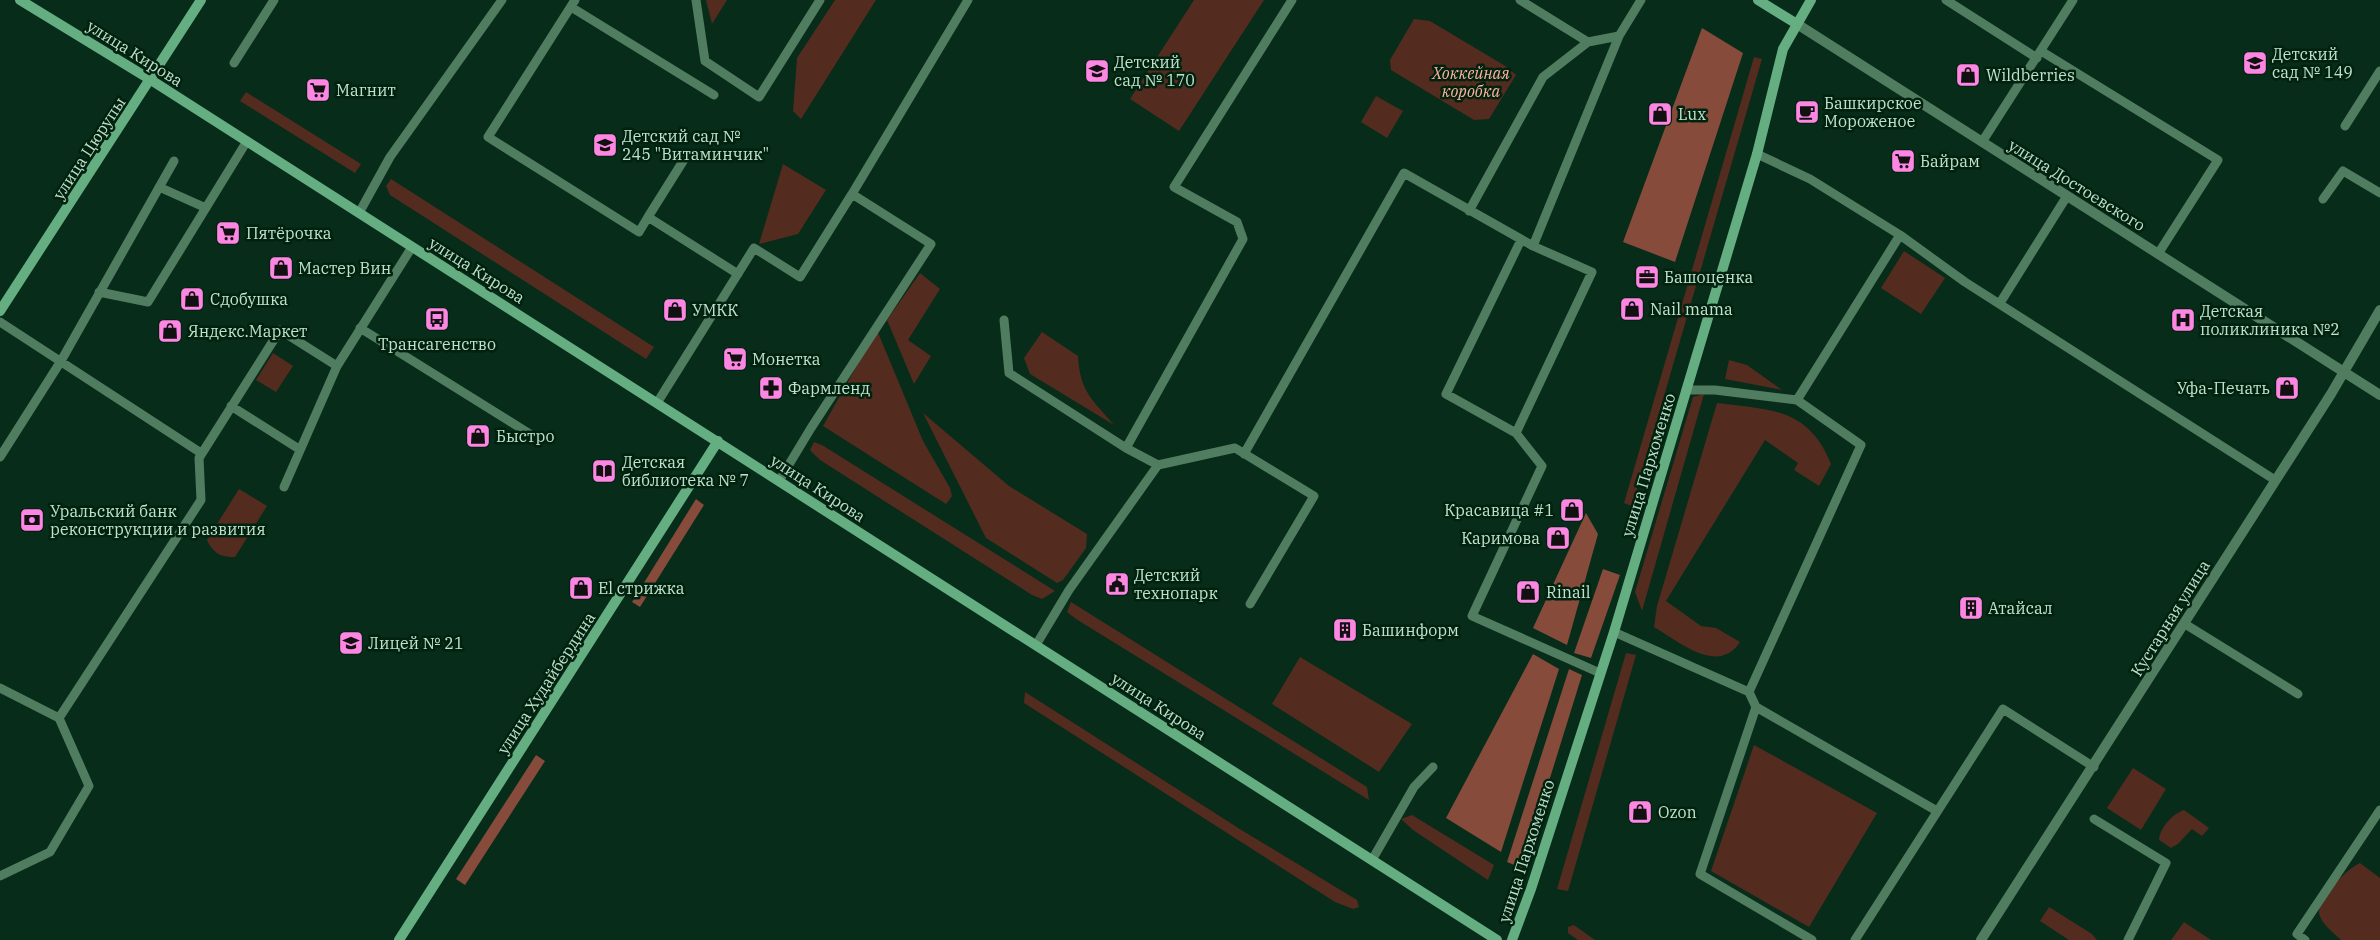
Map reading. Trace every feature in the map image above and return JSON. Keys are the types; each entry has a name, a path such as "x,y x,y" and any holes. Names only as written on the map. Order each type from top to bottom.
{"street":[{"name":"улица Кирова","path":"20,0 247,141 1497,940"},
{"name":"улица Цюрупы","path":"0,311 201,0"},
{"name":"улица Достоевского","path":"1758,0 2380,395"},
{"name":"улица Пархоменко","path":"1512,940 1531,889 1614,632 1758,154 1783,50 1811,0"},
{"name":"Кустарная улица","path":"1981,940 2094,767 2344,372 2380,310"},
{"name":"улица Худайбердина","path":"399,940 718,441"}],"lane":[{"path":"234,63 274,0"},
{"path":"359,213 390,157 502,0"},
{"path":"696,0 705,61 759,97 820,0"},
{"path":"657,403 754,248 800,277 968,0"},
{"path":"1126,448 1243,239 1237,222 1174,187 1292,0"},
{"path":"1520,0 1588,42"},
{"path":"1533,246 1619,36 1641,0"},
{"path":"1946,0 2218,160 2158,254"},
{"path":"1982,142 2073,0"},
{"path":"685,158 638,232 488,137 573,3 714,95"},
{"path":"1469,211 1542,77 1588,42 1619,36"},
{"path":"2345,126 2380,71"},
{"path":"99,292 148,302 247,141"},
{"path":"1758,154 1810,179 1900,235 1965,282 2275,480"},
{"path":"0,457 61,361 174,161"},
{"path":"2323,199 2343,171 2380,193"},
{"path":"1244,454 1404,173 1533,246 1592,272 1516,433"},
{"path":"159,187 206,208"},
{"path":"779,481 811,428 931,244 852,194"},
{"path":"2000,303 2067,196"},
{"path":"648,217 738,274"},
{"path":"1797,400 1900,235"},
{"path":"1522,240 1446,394 1516,433 1542,466 1472,616 1600,673"},
{"path":"284,487 299,449 337,366 412,247"},
{"path":"1004,320 1008,373 1126,448 1158,465 1235,448 1314,496 1250,604"},
{"path":"0,322 201,453"},
{"path":"360,328 530,434"},
{"path":"60,718 201,500 199,458 201,453 280,330 337,366"},
{"path":"1686,390 1715,390 1797,400 1861,446 1749,692"},
{"path":"231,406 299,449"},
{"path":"1036,645 1069,590 1158,465"},
{"path":"2184,624 2298,694"},
{"path":"1614,632 1749,692 1756,707 1937,811"},
{"path":"0,688 60,718 89,786 50,852 0,876"},
{"path":"1756,707 1700,874 1812,940"},
{"path":"1855,940 2003,709 2094,767"},
{"path":"1372,860 1414,788 1433,767"},
{"path":"2305,940 2297,934 2380,810"},
{"path":"2094,819 2166,863 2129,940"}],"green space":[{"path":"706,0 727,0 712,24"},
{"path":"835,0 876,0 801,119 793,111 797,58"},
{"path":"1194,0 1264,0 1179,131 1130,99"},
{"name":"Хоккейная коробка","path":"1414,19 1430,21 1507,67 1516,75 1489,119 1474,120 1391,70 1390,60"},
{"path":"1754,57 1762,59 1632,506 1624,503"},
{"path":"246,92 361,164 355,173 240,101"},
{"path":"1376,96 1403,111 1387,138 1361,122"},
{"path":"783,164 826,190 798,234 759,244"},
{"path":"391,179 654,347 646,359 390,195 386,186"},
{"path":"1904,251 1945,278 1921,314 1881,288"},
{"path":"920,273 940,289 908,340 931,356 914,384 887,320"},
{"path":"877,330 923,441 950,488 952,496 946,504 823,426"},
{"path":"1042,332 1078,356 1084,387 1093,401 1114,425 1030,374 1024,358"},
{"path":"273,353 293,366 276,392 256,380"},
{"path":"1729,360 1747,365 1782,390 1725,379"},
{"path":"1704,394 1642,611 1635,592 1693,397"},
{"path":"1717,403 1770,410 1799,421 1811,431 1822,445 1831,464 1819,486 1794,470 1798,463 1765,440 1666,601 1701,626 1716,628 1740,642 1731,652 1721,656 1709,656 1686,647 1654,627 1657,606"},
{"path":"923,413 1009,486 1087,534 1086,548 1063,580 1057,583 986,538"},
{"path":"814,442 822,445 1055,591 1042,599 1032,595 820,460 810,450"},
{"path":"239,489 267,506 235,557 225,556 214,551 207,540"},
{"path":"1071,602 1367,787 1369,800 1076,619 1067,612"},
{"path":"1626,653 1636,655 1568,891 1557,889"},
{"path":"1300,657 1412,724 1379,772 1272,704"},
{"path":"1025,692 1243,831 1357,900 1359,907 1353,909 1335,902 1024,703"},
{"path":"1754,745 1877,813 1809,927 1711,871"},
{"path":"2133,768 2166,789 2141,830 2107,808"},
{"path":"2184,810 2209,828 2202,836 2192,829 2178,844 2171,848 2159,840 2160,835 2164,826 2171,818"},
{"path":"1412,815 1494,865 1488,880 1413,830 1401,819"},
{"path":"2360,863 2380,878 2380,940 2341,940 2325,925 2320,917 2320,907 2328,892 2348,871"},
{"path":"2049,907 2092,934 2097,940 2069,940 2040,921"},
{"path":"2184,922 2211,940 2171,940"},
{"path":"1574,925 1595,940 1578,940 1568,933 1568,927"}],"shaded area":[{"path":"1702,28 1743,53 1675,262 1623,242"},
{"path":"696,499 704,505 640,607 632,602"},
{"path":"1586,513 1598,534 1567,645 1533,628"},
{"path":"1603,569 1620,575 1591,658 1574,653"},
{"path":"1533,654 1559,669 1501,852 1446,818"},
{"path":"1569,669 1582,675 1522,868 1507,862"},
{"path":"536,755 545,761 465,885 456,879"}],"place":[{"name":"Детский сад № 149","path":"2255,63"},
{"name":"Детский сад № 170","path":"1097,71"},
{"name":"Wildberries","path":"1968,75"},
{"name":"Магнит","path":"318,90"},
{"name":"Башкирское Мороженое","path":"1807,112"},
{"name":"Lux","path":"1660,114"},
{"name":"Детский сад № 245 \"Витаминчик\"","path":"605,145"},
{"name":"Байрам","path":"1903,161"},
{"name":"Пятёрочка","path":"228,233"},
{"name":"Мастер Вин","path":"281,268"},
{"name":"Башоценка","path":"1647,277"},
{"name":"Сдобушка","path":"192,299"},
{"name":"Nail mama","path":"1632,309"},
{"name":"УМКК","path":"675,310"},
{"name":"Трансагенство","path":"437,319"},
{"name":"Детская поликлиника №2","path":"2183,320"},
{"name":"Яндекс.Маркет","path":"170,331"},
{"name":"Монетка","path":"735,359"},
{"name":"Фармленд","path":"771,388"},
{"name":"Уфа-Печать","path":"2287,388"},
{"name":"Быстро","path":"478,436"},
{"name":"Детская библиотека № 7","path":"604,471"},
{"name":"Красавица #1","path":"1572,510"},
{"name":"Уральский банк реконструкции и развития","path":"32,520"},
{"name":"Каримова","path":"1558,538"},
{"name":"Детский технопарк","path":"1117,584"},
{"name":"El стрижка","path":"581,588"},
{"name":"Rinail","path":"1528,592"},
{"name":"Атайсал","path":"1971,608"},
{"name":"Башинформ","path":"1345,630"},
{"name":"Лицей № 21","path":"351,643"},
{"name":"Ozon","path":"1640,812"}]}
